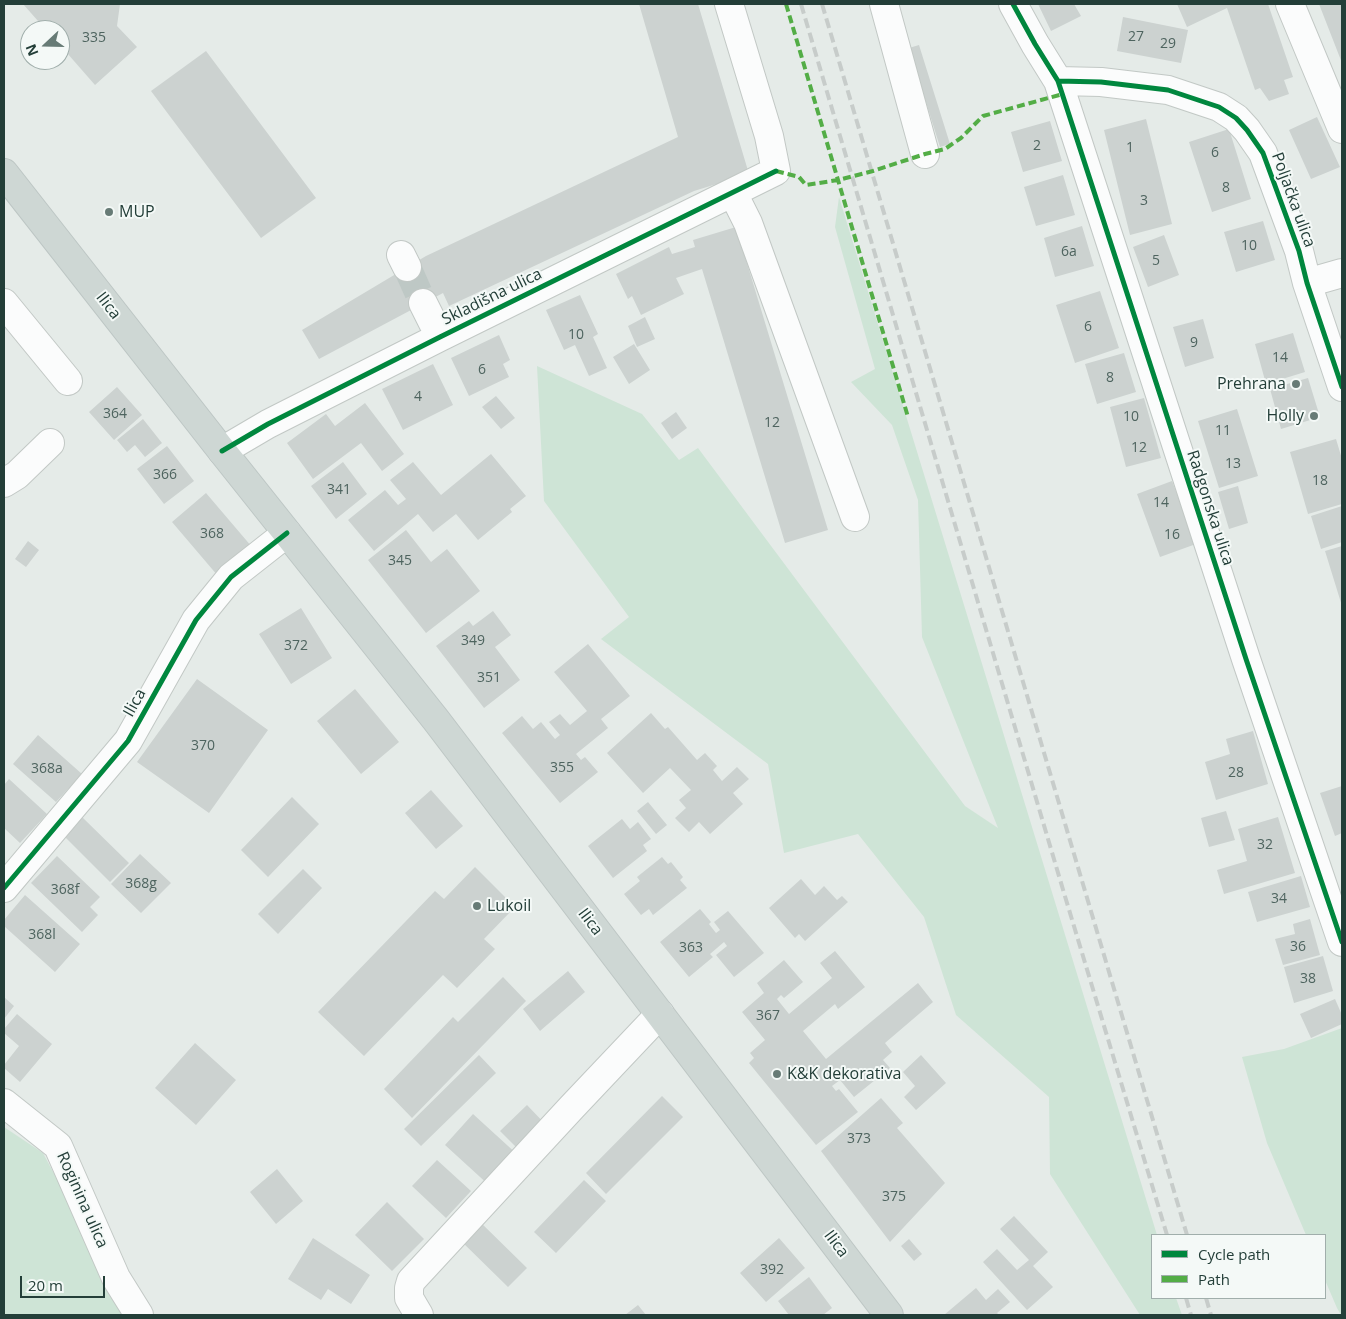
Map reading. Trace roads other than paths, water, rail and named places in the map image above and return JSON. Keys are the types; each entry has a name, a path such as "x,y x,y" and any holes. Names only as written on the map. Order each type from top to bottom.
{"main road":[{"name":"Ilica","path":"4,173 436,720 889,1315"}],"street":[{"name":"Skladišna ulica","path":"222,451 268,424 440,337 776,171 769,136 729,4"},
{"path":"884,4 925,154"},
{"path":"1013,4 1058,81"},
{"path":"1290,4 1342,128"},
{"name":"Poljačka ulica","path":"1058,81 1101,82 1168,90 1219,107 1236,118 1263,153 1299,250 1307,283 1342,388"},
{"name":"Radgonska ulica","path":"1058,81 1243,650 1342,942"},
{"path":"733,193 748,223 855,518"},
{"path":"1307,283 1342,273"},
{"path":"4,303 68,380"},
{"path":"423,303 440,337"},
{"path":"4,483 17,475 50,443"},
{"name":"Ilica","path":"4,888 128,741 196,620 231,577 287,533"},
{"path":"419,1315 409,1298 411,1281 660,1014"},
{"name":"Roginina ulica","path":"4,1103 58,1146 116,1278 139,1315"}],"tunnel":[{"path":"407,267 423,303"}],"railway":[{"path":"801,4 1167,1234"},
{"path":"822,4 1187,1234"},
{"path":"1186,1299 1191,1315"},
{"path":"1206,1299 1211,1315"}],"place":[{"name":"MUP","path":"109,212"},
{"name":"Prehrana","path":"1296,384"},
{"name":"Holly","path":"1314,416"},
{"name":"Lukoil","path":"477,906"},
{"name":"K&K dekorativa","path":"777,1074"}]}
